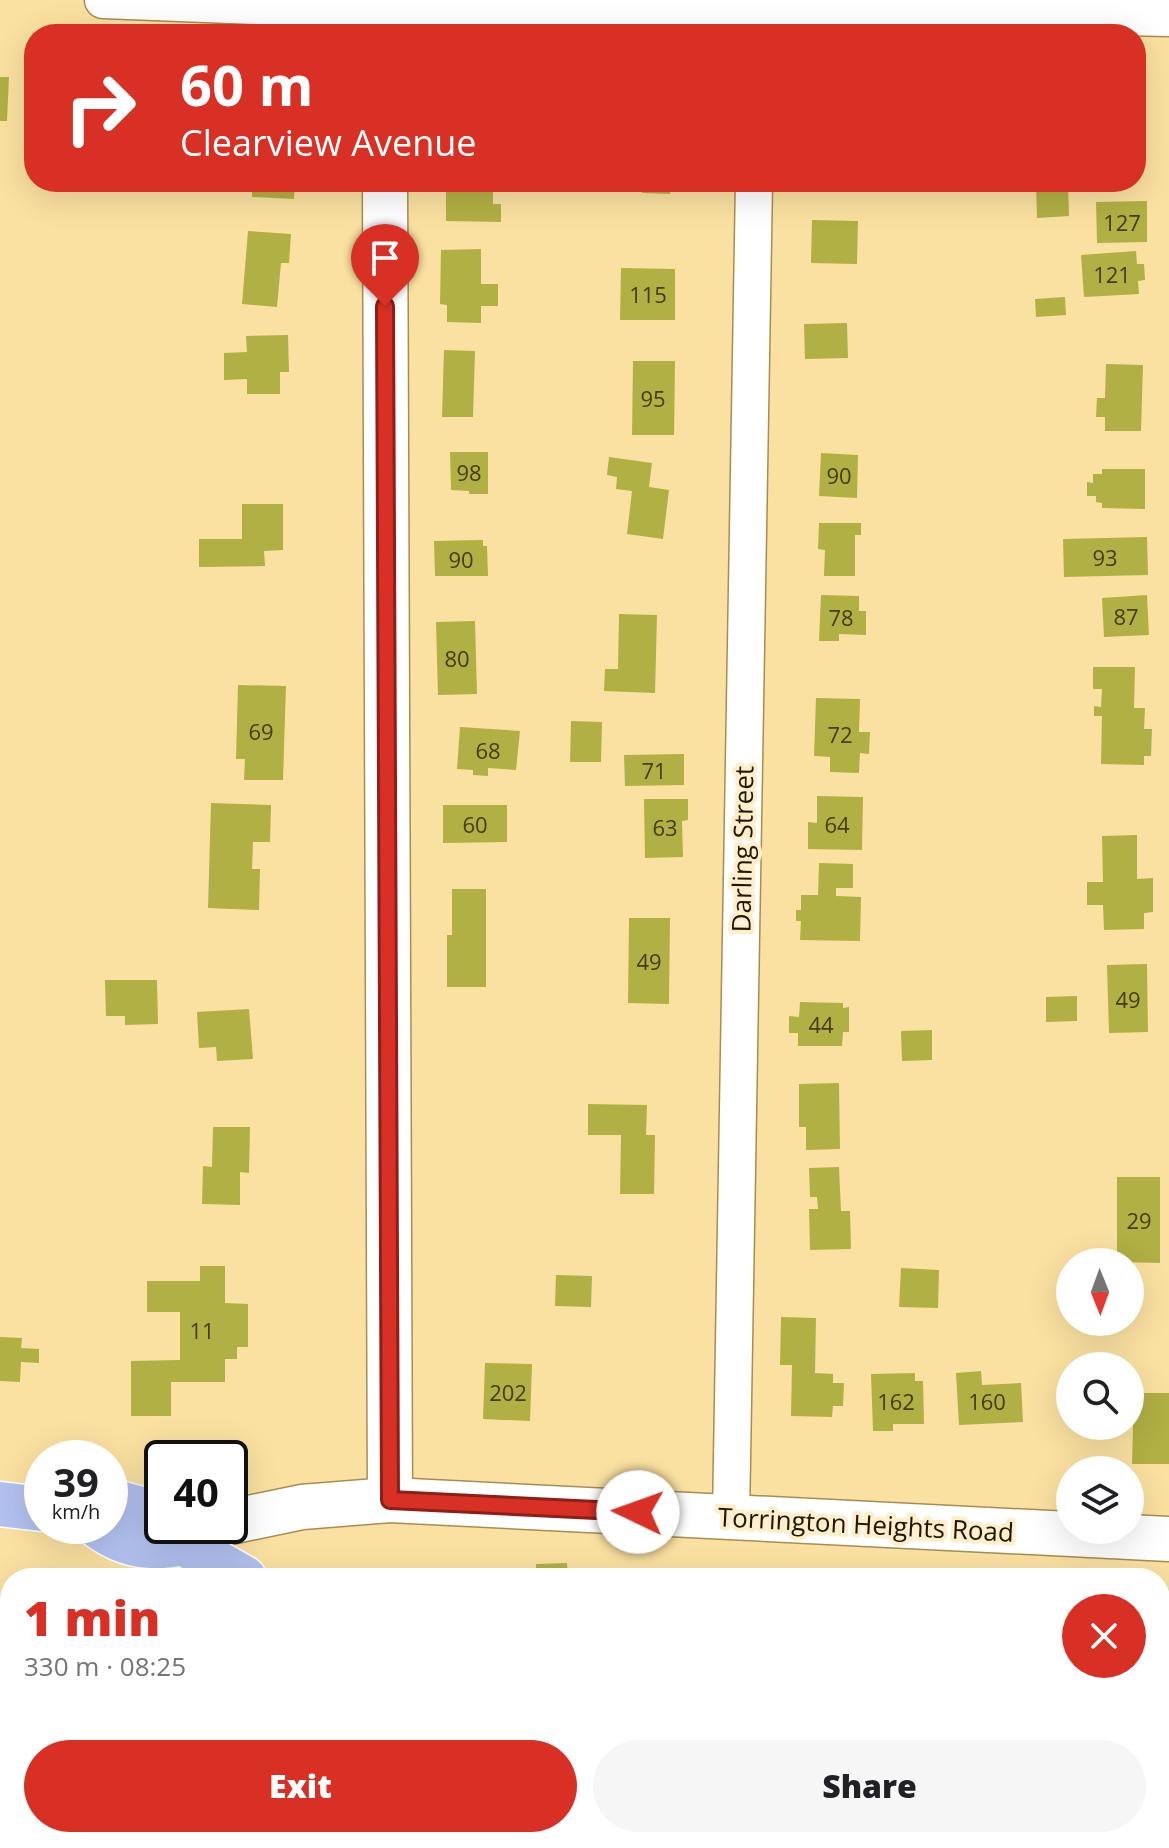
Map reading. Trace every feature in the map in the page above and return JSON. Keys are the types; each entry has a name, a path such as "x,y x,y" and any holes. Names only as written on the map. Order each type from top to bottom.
{"main road":[{"path":"0,1504 24,1507"},
{"path":"128,1541 150,1548 170,1544"},
{"path":"205,1544 233,1568"}],"street":[{"path":"103,0 384,15 757,14 1169,18"},
{"path":"385,192 390,1500"},
{"name":"Darling Street","path":"731,1517 754,192"},
{"name":"Torrington Heights Road","path":"248,1518 302,1507 390,1500 1169,1539"}],"lane":[{"path":"154,1568 172,1544"}],"building":[{"path":"0,77 9,77 7,121 0,121"},
{"path":"252,192 294,192 294,199 252,197"},
{"path":"446,192 493,192 493,204 501,204 501,222 446,221"},
{"path":"670,192 670,194 642,193"},
{"path":"1036,192 1068,192 1069,216 1037,218"},
{"path":"1147,201 1147,242 1097,243 1096,202"},
{"path":"812,220 858,221 857,264 811,263"},
{"path":"248,231 291,234 289,263 281,263 277,307 242,304"},
{"path":"481,249 481,284 498,284 498,306 481,306 481,323 447,322 447,305 440,304 441,250"},
{"path":"1136,251 1137,264 1144,264 1145,280 1138,281 1139,294 1084,297 1081,255"},
{"path":"621,268 675,269 675,320 620,320"},
{"path":"1065,297 1066,315 1036,317 1035,299"},
{"path":"847,323 848,358 805,359 804,324"},
{"path":"288,335 289,372 280,372 280,394 247,394 247,379 224,380 224,353 247,352 246,336"},
{"path":"444,350 475,351 473,417 442,417"},
{"path":"633,361 675,361 674,435 632,435"},
{"path":"1106,364 1143,365 1141,431 1105,431 1105,417 1096,417 1097,398 1105,398"},
{"path":"450,452 488,452 488,494 451,490"},
{"path":"821,453 858,455 857,498 819,496"},
{"path":"609,457 652,463 649,487 669,490 663,539 627,534 632,491 616,489 617,477 607,475"},
{"path":"1102,469 1145,469 1145,509 1102,508 1102,503 1096,502 1096,496 1087,496 1087,482 1093,483 1093,474 1102,474"},
{"path":"242,504 283,504 283,550 264,551 265,566 199,567 199,539 242,539"},
{"path":"819,523 861,523 861,535 855,535 855,576 824,576 825,550 818,549"},
{"path":"1147,537 1148,575 1064,577 1063,539"},
{"path":"483,540 483,546 487,546 488,576 435,576 434,541"},
{"path":"821,595 859,596 859,611 866,611 866,635 839,634 839,641 819,641"},
{"path":"1147,595 1149,635 1104,637 1102,598"},
{"path":"619,614 657,615 655,693 604,691 605,669 618,669"},
{"path":"475,621 477,694 438,695 436,622"},
{"path":"1093,667 1135,667 1134,708 1145,708 1144,729 1152,729 1151,756 1144,756 1144,765 1101,764 1102,716 1094,716 1094,706 1101,707 1102,689 1093,689"},
{"path":"238,685 286,686 283,780 244,780 245,759 236,759"},
{"path":"816,698 860,699 859,732 870,732 869,754 860,753 859,773 830,772 830,757 814,756"},
{"path":"571,721 602,722 601,762 570,762"},
{"path":"460,727 520,731 516,770 488,768 488,776 473,775 473,770 457,769"},
{"path":"684,754 684,785 625,786 624,755"},
{"path":"817,796 863,797 862,850 808,849 808,822 817,823"},
{"path":"644,799 688,799 688,820 682,821 683,857 645,858"},
{"path":"211,803 271,805 270,842 253,842 252,869 260,869 259,910 208,908"},
{"path":"443,805 507,805 507,842 443,843"},
{"path":"1137,835 1137,879 1153,878 1153,912 1144,913 1144,929 1104,930 1103,905 1087,905 1087,882 1103,882 1102,836"},
{"path":"819,863 853,864 853,888 836,888 836,896 861,897 860,941 800,940 801,921 796,921 796,910 801,910 801,895 818,895"},
{"path":"452,889 486,889 486,987 447,987 447,935 452,935"},
{"path":"629,918 670,918 669,1004 628,1003"},
{"path":"1147,964 1148,1032 1109,1033 1107,965"},
{"path":"105,980 157,980 158,1024 125,1025 125,1016 106,1016"},
{"path":"1077,996 1077,1021 1046,1022 1046,997"},
{"path":"800,1002 843,1003 843,1008 849,1007 849,1032 843,1032 842,1046 798,1046 798,1033 789,1033 789,1016 799,1017"},
{"path":"249,1009 253,1059 217,1061 216,1047 199,1048 197,1012"},
{"path":"932,1030 932,1060 902,1061 901,1031"},
{"path":"839,1083 840,1149 806,1150 806,1127 799,1127 799,1084"},
{"path":"588,1104 647,1105 646,1135 655,1135 654,1194 620,1194 621,1135 588,1135"},
{"path":"213,1127 250,1127 249,1173 240,1172 240,1205 202,1204 203,1166 212,1167"},
{"path":"839,1167 841,1211 850,1211 851,1249 810,1250 809,1209 818,1209 817,1197 810,1197 809,1168"},
{"path":"1117,1177 1160,1177 1160,1263 1144,1263 1144,1248 1117,1248"},
{"path":"200,1266 225,1266 225,1303 248,1304 248,1347 237,1347 237,1359 225,1359 225,1382 171,1382 171,1416 131,1416 131,1361 180,1360 180,1312 147,1312 147,1281 200,1281"},
{"path":"901,1268 939,1270 938,1308 899,1307"},
{"path":"556,1275 592,1276 591,1307 555,1306"},
{"path":"781,1317 816,1318 815,1373 833,1374 833,1383 844,1383 843,1406 833,1406 832,1417 791,1416 792,1365 780,1365"},
{"path":"0,1337 22,1338 21,1348 39,1349 39,1363 21,1362 20,1382 0,1381"},
{"path":"485,1363 532,1364 530,1421 483,1419"},
{"path":"981,1371 982,1385 1021,1383 1023,1422 959,1425 956,1373"},
{"path":"915,1373 915,1381 923,1381 924,1424 893,1424 893,1431 873,1431 871,1374"},
{"path":"1144,1393 1169,1393 1169,1464 1144,1464 1144,1456 1132,1456 1133,1440 1144,1440"},
{"path":"567,1563 567,1568 536,1568 536,1564"}],"route":[{"path":"385,306 390,1500 638,1512"}]}
